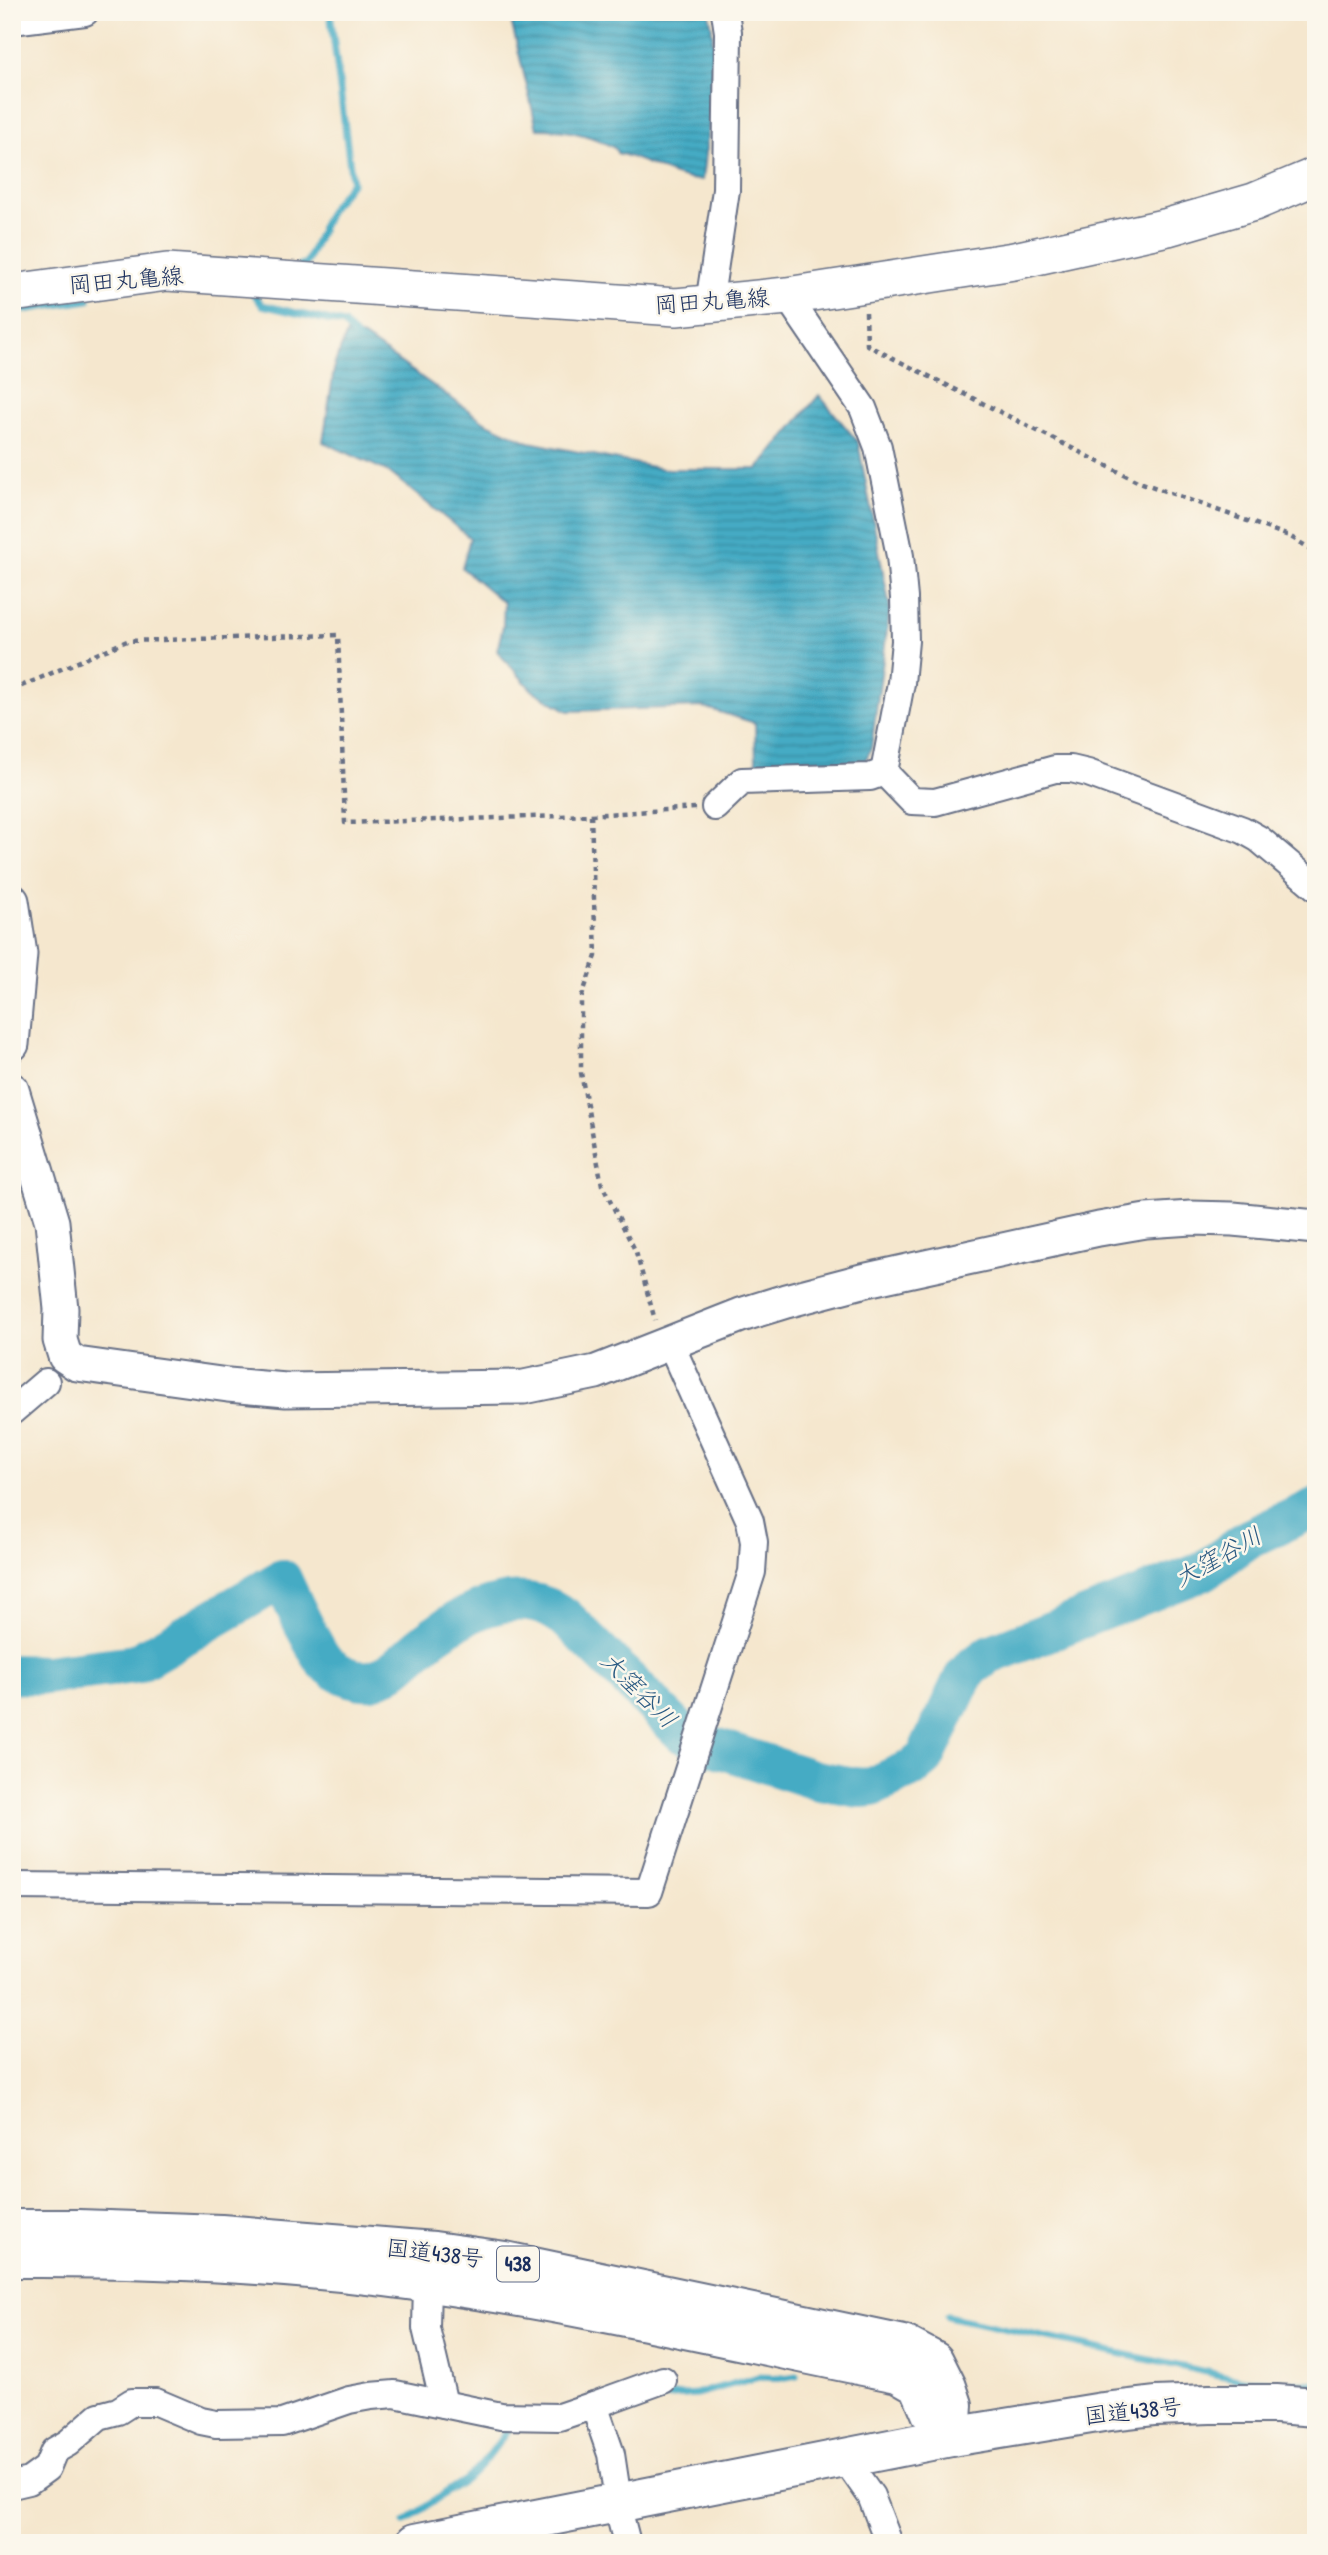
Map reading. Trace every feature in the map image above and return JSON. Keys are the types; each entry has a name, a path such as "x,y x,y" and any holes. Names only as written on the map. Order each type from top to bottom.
{"highway":[{"name":"国道438号","path":"12,2229 221,2234 434,2250 540,2268 904,2345 934,2361 953,2405 951,2437"},
{"name":"国道438号","path":"12,2258 221,2263 427,2282 573,2308 898,2373 919,2385 931,2413 951,2437"},
{"name":"国道438号","path":"415,2543 951,2437 1103,2412 1155,2406 1276,2404 1316,2407"}],"main road":[{"name":"岡田丸亀線","path":"12,293 167,272 676,307 787,296 1014,261 1168,228 1254,202 1316,176"}],"street":[{"path":"12,21 85,12"},
{"path":"709,304 726,190 728,32 725,12"},
{"path":"787,296 863,408 881,461 900,556 905,641 901,683 884,772"},
{"path":"884,772 912,801 935,802 1055,769 1088,773 1243,830 1259,839 1316,887"},
{"path":"715,807 742,781 870,777 884,772"},
{"path":"12,901 20,954 12,1044"},
{"path":"12,1090 52,1222 61,1309 60,1340 65,1356 77,1364 228,1385 286,1390 524,1387 596,1372 786,1301 862,1281 1099,1229 1146,1221 1191,1218 1316,1227"},
{"path":"12,1886 649,1892 752,1572 754,1542 750,1521 666,1344"},
{"path":"12,1411 46,1382"},
{"path":"427,2282 426,2328 444,2404"},
{"path":"12,2485 29,2481 47,2468 54,2451 68,2443 99,2416 118,2411 132,2402 156,2402 201,2421 216,2424 282,2423 371,2396 395,2394 500,2416 559,2417 595,2409 663,2380"},
{"path":"595,2409 611,2454 627,2543"},
{"path":"845,2459 870,2496 889,2543"}],"path":[{"path":"864,283 867,345 1137,481 1289,536 1316,552"},
{"path":"12,690 127,641 338,635 345,823 591,815 715,807"},
{"path":"591,815 596,956 580,999 581,1073 602,1185 636,1252 666,1344"}],"water":[{"path":"509,12 709,12 714,75 702,180 680,177 617,153 616,149 587,136 568,131 537,129"},
{"path":"347,333 364,337 485,422 529,442 663,469 758,469 819,395 858,442 890,608 871,749 865,761 756,762 755,723 703,707 568,711 532,690 497,651 503,626 504,603 462,568 470,538 389,472 323,442 335,363"}],"waterway":[{"path":"300,265 305,266 330,210 352,182 330,12"},
{"path":"252,291 262,305 344,324 360,341"},
{"path":"12,312 88,300"},
{"name":"大窪谷川","path":"12,1674 46,1675 135,1664 282,1579 322,1658 336,1671 360,1680 378,1678 391,1671 446,1627 479,1610 513,1602 530,1602 565,1617 683,1734 815,1780 860,1788 872,1787 913,1768 925,1758 963,1678 972,1667 989,1655 1204,1571 1248,1539 1316,1507"},
{"path":"947,2316 1243,2380 1316,2384"},
{"path":"649,2398 696,2394 759,2377 796,2376"},
{"path":"405,2522 478,2469 511,2424"}]}
